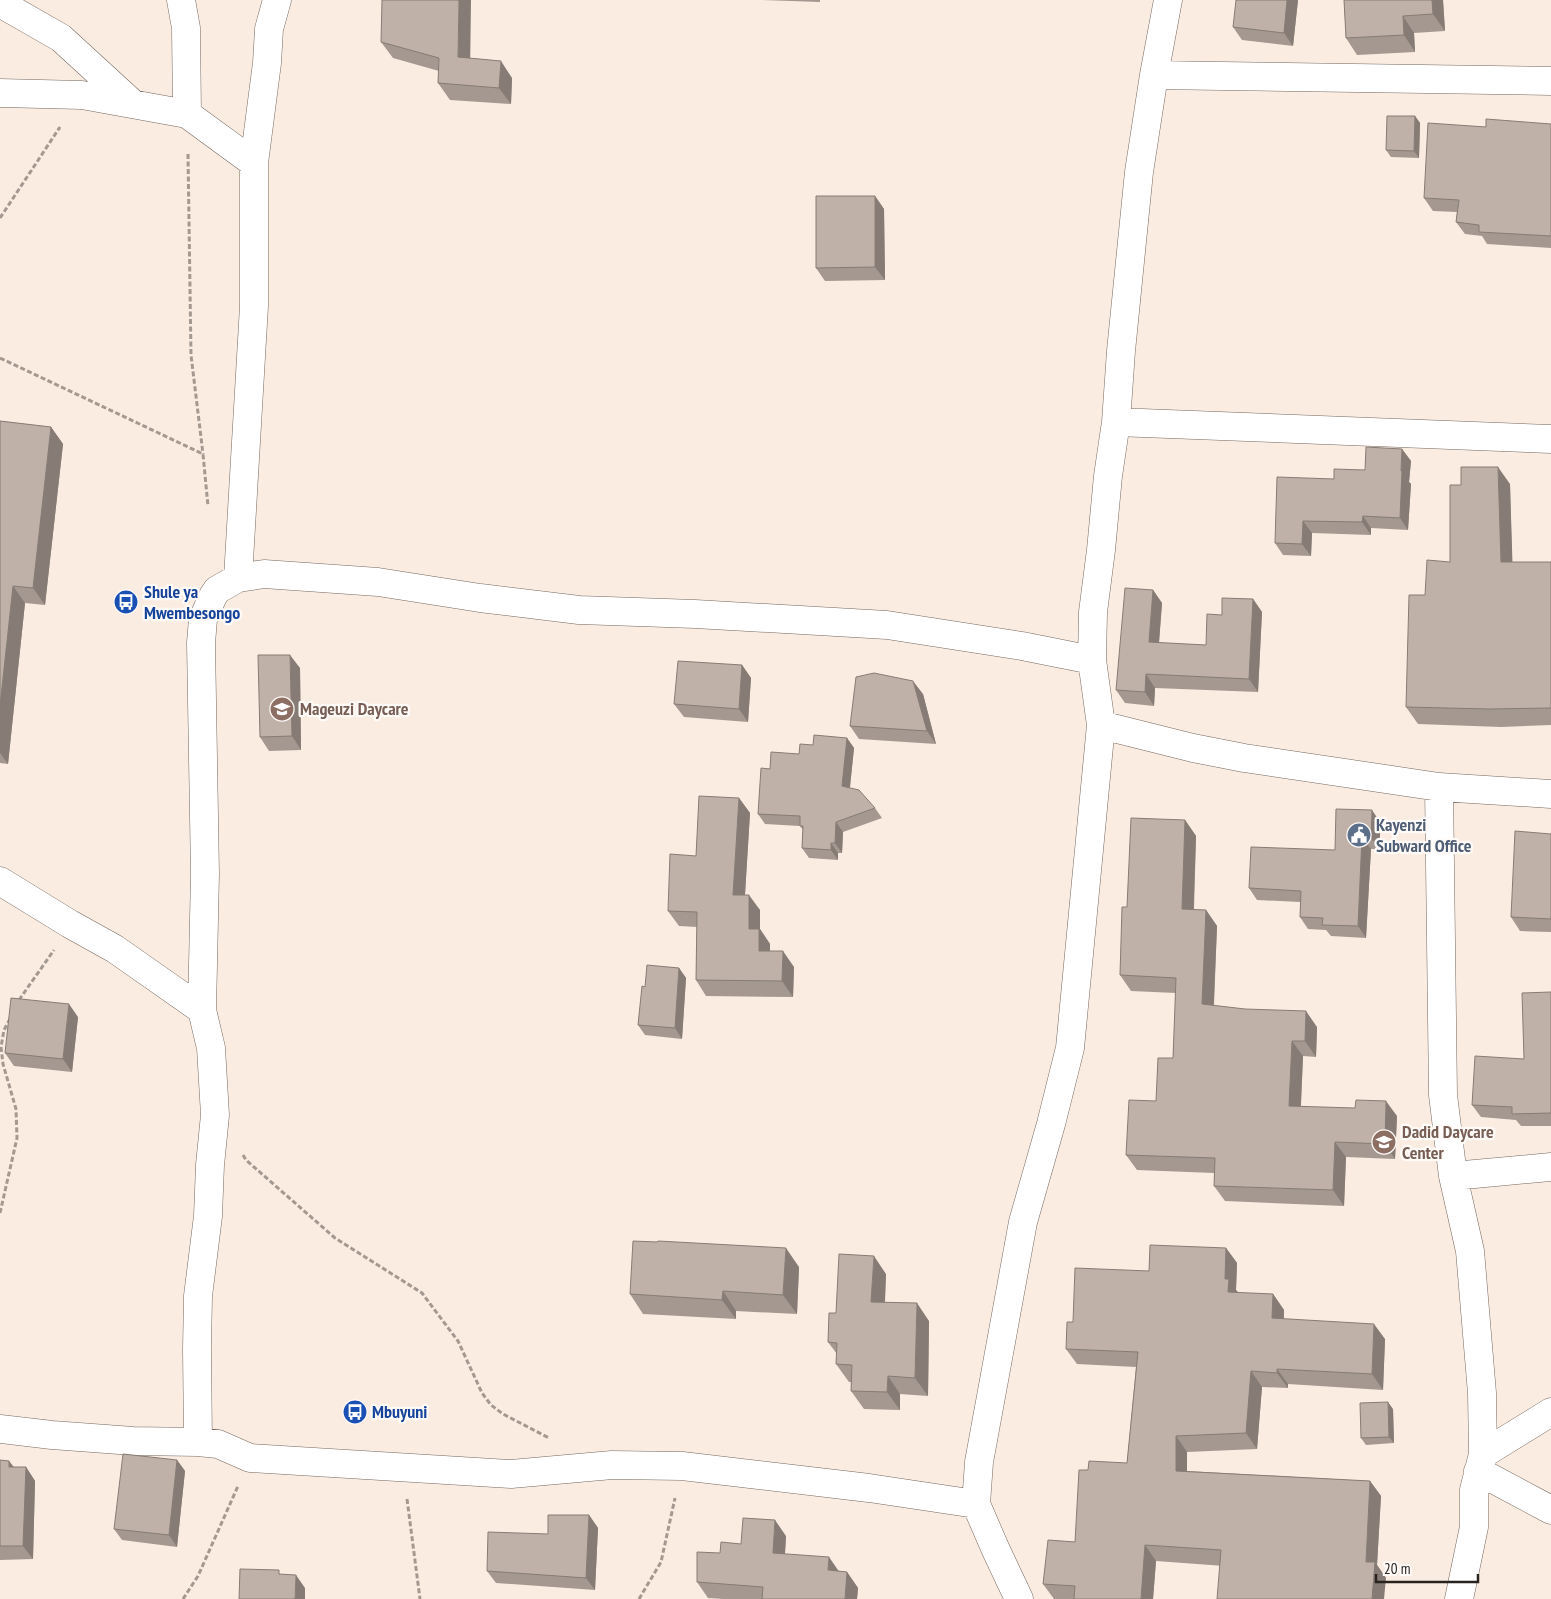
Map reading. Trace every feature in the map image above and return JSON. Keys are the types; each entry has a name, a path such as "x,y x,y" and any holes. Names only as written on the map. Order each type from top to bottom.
{"street":[{"path":"181,0 186,28 187,114"},
{"path":"238,578 254,306 254,163 267,63 269,29 277,0"},
{"path":"1019,1599 994,1548 976,1504 979,1462 1023,1222 1070,1048 1100,725 1092,660 1093,612 1116,422 1121,351 1139,172 1168,0"},
{"path":"0,3 61,38 133,104"},
{"path":"1154,75 1551,81"},
{"path":"0,93 82,95 187,114 254,163"},
{"path":"1116,422 1551,439"},
{"path":"198,1442 198,1296 208,1216 210,1165 215,1115 211,1048 202,1010 205,874 200,643 203,619 217,590 238,578 264,574 378,582 480,598 579,610 694,614 887,625 1022,646 1092,660"},
{"path":"1100,725 1193,748 1244,758 1440,787 1551,794"},
{"path":"1440,787 1443,1095 1453,1176 1470,1251 1482,1393 1481,1462 1474,1490 1474,1527 1459,1599"},
{"path":"0,881 115,949 202,1010"},
{"path":"1453,1176 1551,1167"},
{"path":"1481,1462 1551,1412"},
{"path":"0,1429 133,1441 198,1442 218,1444 250,1458 404,1469 511,1474 612,1465 682,1466 869,1488 976,1504"},
{"path":"1481,1462 1551,1510"}],"path":[{"path":"0,218 82,95"},
{"path":"187,114 192,355 209,512"},
{"path":"0,358 203,454"},
{"path":"18,1002 60,942 70,924"},
{"path":"0,1213 17,1138 16,1110 3,1064 1,1047 4,1030 11,1016"},
{"path":"215,1115 246,1160 335,1238 422,1293 458,1341 482,1393 492,1404 503,1414 554,1440"},
{"path":"183,1599 198,1576 250,1458"},
{"path":"639,1599 661,1562 682,1466"},
{"path":"404,1469 420,1599"}],"building":[{"path":"382,0 459,0 458,57 501,61 499,88 438,83 439,58 381,42"},
{"path":"1236,0 1287,0 1284,33 1233,27"},
{"path":"1344,0 1432,0 1433,14 1403,16 1404,35 1346,38"},
{"path":"1387,116 1415,116 1414,151 1386,150"},
{"path":"1486,119 1551,124 1551,236 1479,232 1479,225 1456,222 1459,200 1424,198 1428,123 1486,127"},
{"path":"816,196 875,196 875,267 816,268"},
{"path":"0,421 51,427 33,588 13,586 0,706"},
{"path":"1366,447 1402,449 1400,518 1363,516 1362,522 1303,521 1302,544 1275,543 1277,477 1334,479 1334,469 1365,470"},
{"path":"1461,467 1498,467 1501,562 1551,562 1551,708 1406,707 1409,595 1425,595 1427,560 1450,562 1450,485 1461,485"},
{"path":"1125,588 1153,590 1149,642 1206,645 1207,614 1222,615 1222,598 1253,599 1249,679 1146,674 1145,692 1116,690"},
{"path":"258,655 290,655 292,736 260,737"},
{"path":"678,661 742,665 739,709 674,704"},
{"path":"874,673 913,681 927,731 850,726 856,677"},
{"path":"814,735 847,738 842,786 859,790 875,808 836,822 835,843 831,843 831,850 802,848 803,826 800,826 800,816 758,814 761,768 770,769 771,752 799,754 800,744 813,745"},
{"path":"699,796 739,798 733,895 749,895 749,929 759,929 759,951 783,951 782,981 696,980 697,912 668,911 670,854 696,856"},
{"path":"1336,809 1372,810 1371,838 1362,837 1358,926 1322,925 1323,918 1300,917 1301,891 1249,888 1251,847 1335,850"},
{"path":"1131,818 1185,820 1182,909 1206,910 1202,1004 1245,1009 1306,1011 1305,1041 1292,1041 1289,1106 1355,1108 1356,1100 1386,1101 1385,1144 1335,1142 1333,1190 1214,1186 1215,1158 1126,1155 1129,1100 1156,1101 1158,1058 1173,1058 1176,978 1120,975 1122,907 1127,907"},
{"path":"1515,831 1551,834 1551,919 1511,917"},
{"path":"647,965 679,968 675,1028 638,1025 642,986 645,987"},
{"path":"1551,992 1551,1113 1512,1114 1512,1107 1472,1105 1475,1056 1524,1059 1522,993"},
{"path":"11,998 69,1004 63,1059 5,1053"},
{"path":"633,1241 786,1248 783,1295 723,1291 722,1300 630,1294"},
{"path":"1150,1245 1226,1248 1225,1279 1229,1279 1228,1292 1273,1294 1272,1318 1374,1324 1372,1374 1277,1369 1277,1373 1251,1371 1246,1433 1176,1436 1176,1471 1370,1481 1366,1562 1375,1562 1372,1599 1217,1599 1221,1550 1145,1545 1141,1599 1074,1599 1075,1586 1043,1584 1048,1540 1075,1542 1079,1470 1088,1470 1089,1461 1127,1463 1138,1352 1066,1349 1067,1322 1073,1322 1075,1268 1149,1271"},
{"path":"839,1254 874,1256 871,1302 917,1303 915,1378 888,1376 887,1392 851,1391 852,1365 836,1364 837,1343 828,1342 829,1313 836,1313"},
{"path":"1388,1402 1389,1437 1361,1438 1360,1403"},
{"path":"123,1454 177,1460 169,1535 114,1529"},
{"path":"0,1460 9,1461 9,1467 26,1467 23,1546 0,1546"},
{"path":"548,1515 589,1515 586,1578 487,1571 488,1532 548,1534"},
{"path":"743,1518 775,1520 773,1553 829,1557 828,1570 847,1572 845,1599 762,1599 763,1587 697,1582 697,1552 720,1553 721,1542 741,1544"},
{"path":"240,1569 279,1570 279,1574 296,1575 295,1599 239,1599"}],"place":[{"name":"Shule ya Mwembesongo","path":"126,602"},
{"name":"Mageuzi Daycare","path":"282,709"},
{"name":"Kayenzi Subward Office","path":"1359,835"},
{"name":"Dadid Daycare Center","path":"1384,1142"},
{"name":"Mbuyuni","path":"355,1412"}]}
